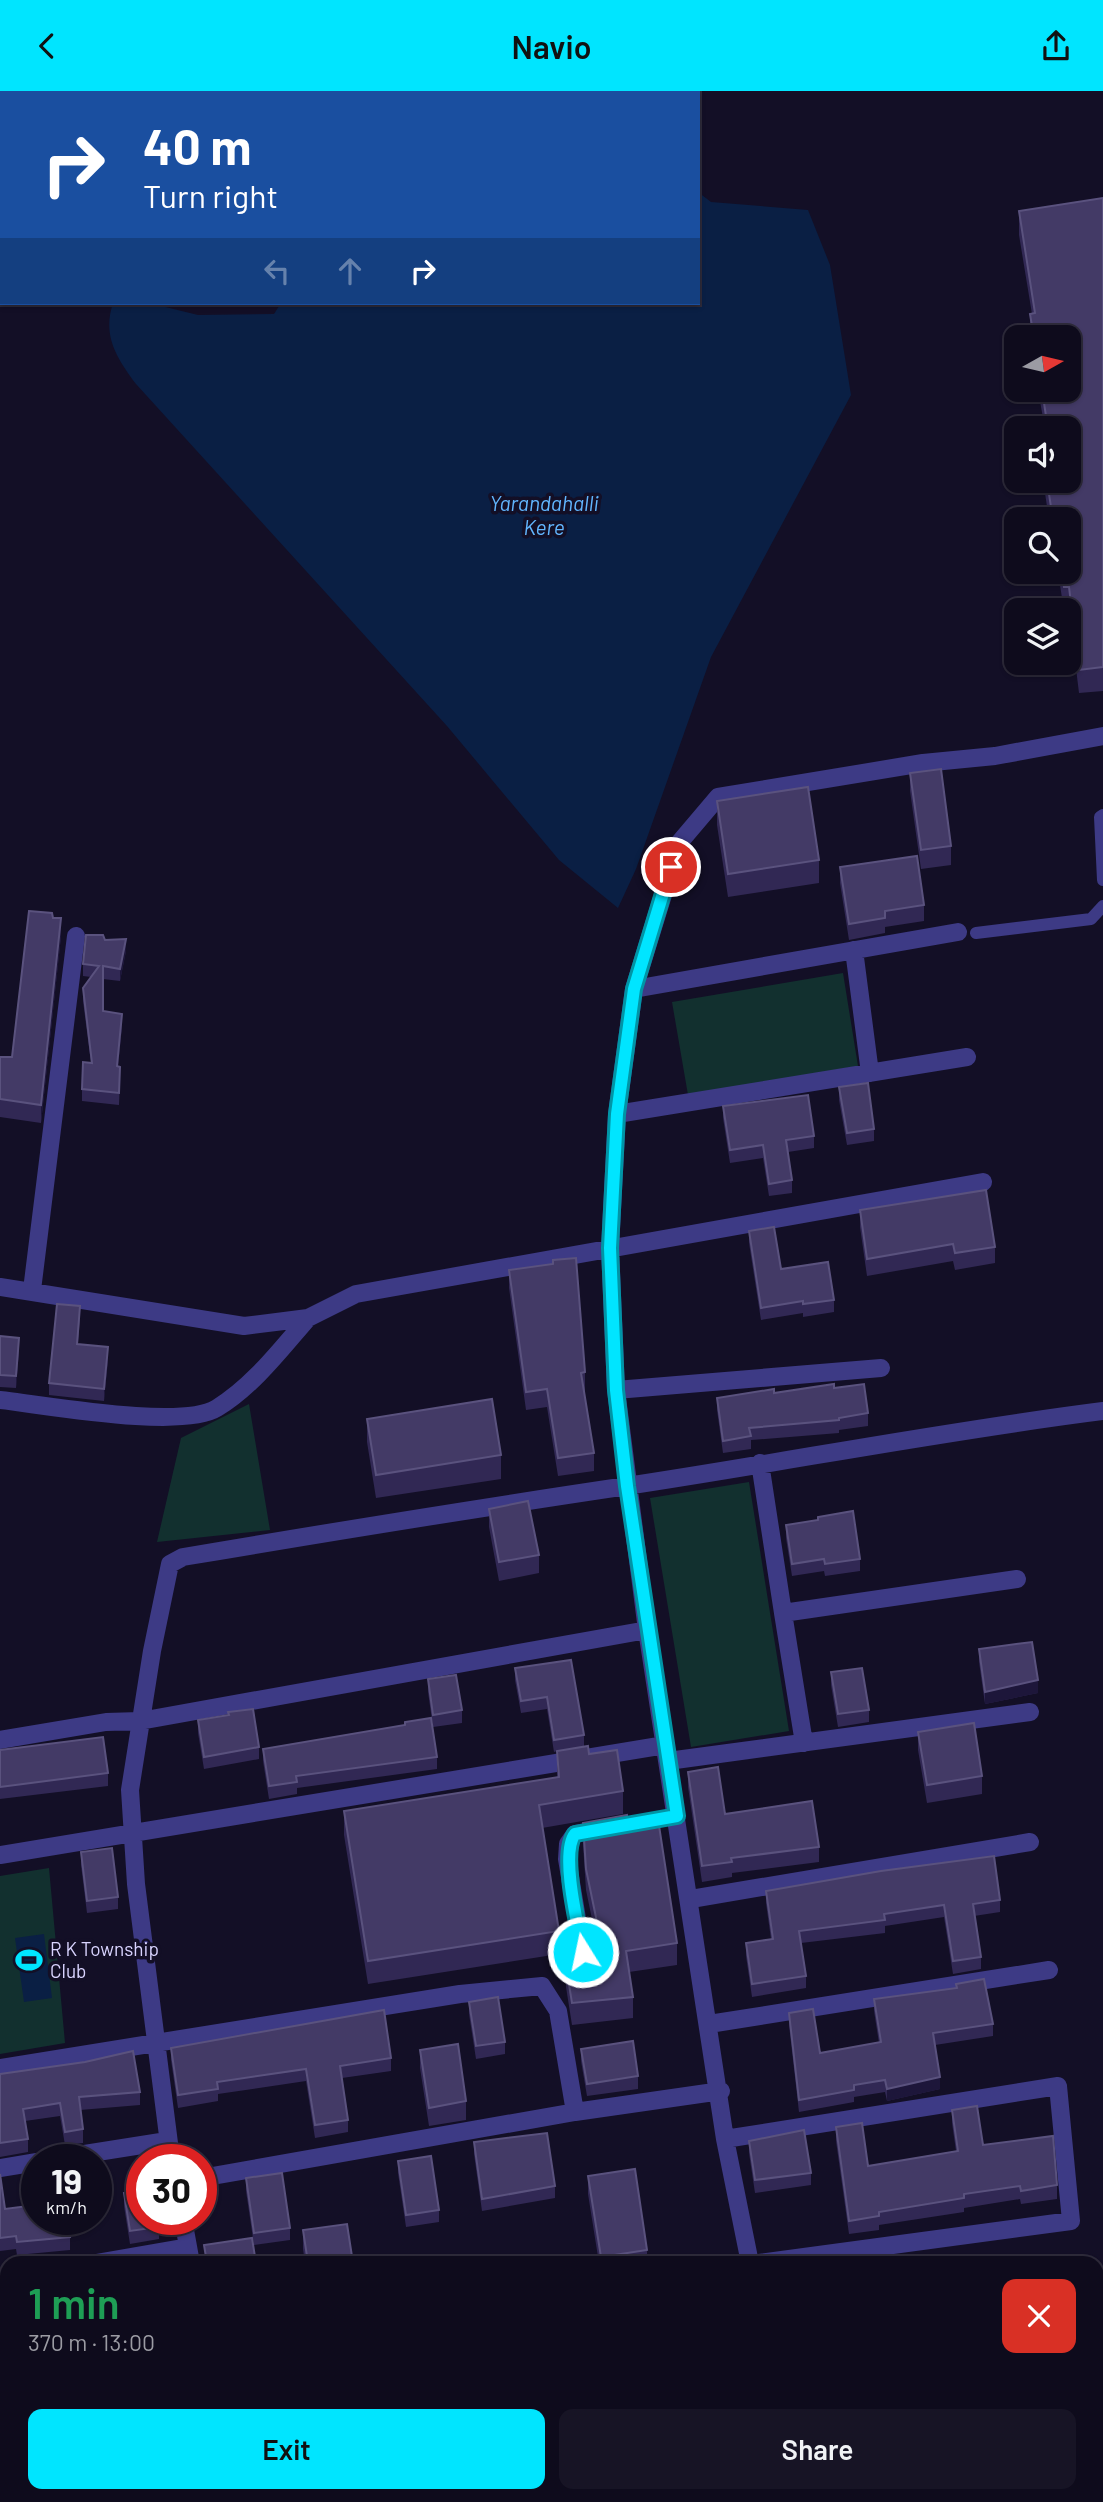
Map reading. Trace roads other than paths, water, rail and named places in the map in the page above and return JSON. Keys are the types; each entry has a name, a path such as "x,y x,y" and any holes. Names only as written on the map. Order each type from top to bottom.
{"street":[{"path":"749,2256 726,2139 691,1899 647,1630 616,1390 610,1248 617,1114 634,989 679,843 718,797 922,763 995,756 1103,736"},
{"path":"634,989 967,933"},
{"path":"32,1290 76,936"},
{"path":"854,950 870,1073"},
{"path":"617,1114 967,1057"},
{"path":"0,1287 244,1326 308,1318 356,1294 983,1182"},
{"path":"0,1401 147,1416 192,1416 216,1409 261,1370 308,1318"},
{"path":"616,1390 881,1368"},
{"path":"168,2144 130,1790 140,1721 170,1564 183,1557 516,1500 627,1486 1000,1424 1103,1411"},
{"path":"760,1463 804,1742"},
{"path":"783,1613 1017,1579"},
{"path":"0,1740 106,1722 140,1721 647,1630"},
{"path":"0,1855 666,1753 804,1742 1030,1713"},
{"path":"653,1821 677,1816"},
{"path":"591,1977 585,1966 567,1859 568,1844 575,1834 618,1826"},
{"path":"691,1899 1030,1842"},
{"path":"709,2024 1049,1970"},
{"path":"0,2069 460,1994 542,1986 558,2011 575,2112"},
{"path":"726,2139 1058,2087 1071,2221 811,2256"},
{"path":"217,2175 575,2112 720,2091"},
{"path":"112,2150 167,2141"},
{"path":"0,2168 21,2165"},
{"path":"186,2235 190,2255"}],"lane":[{"path":"1103,815 1100,817 1103,880"},
{"path":"967,933 1091,919 1103,906"}],"water":[{"name":"Yarandahalli Kere","path":"700,194 711,202 808,210 830,265 851,395 711,657 636,869 618,908 559,860 447,726 136,384 117,356 110,336 112,305 157,305 198,315 274,314 280,305 700,305"},
{"path":"44,1934 52,1998 24,2002 15,1938"}],"place":[{"name":"R K Township Club","path":"29,1960"}]}
